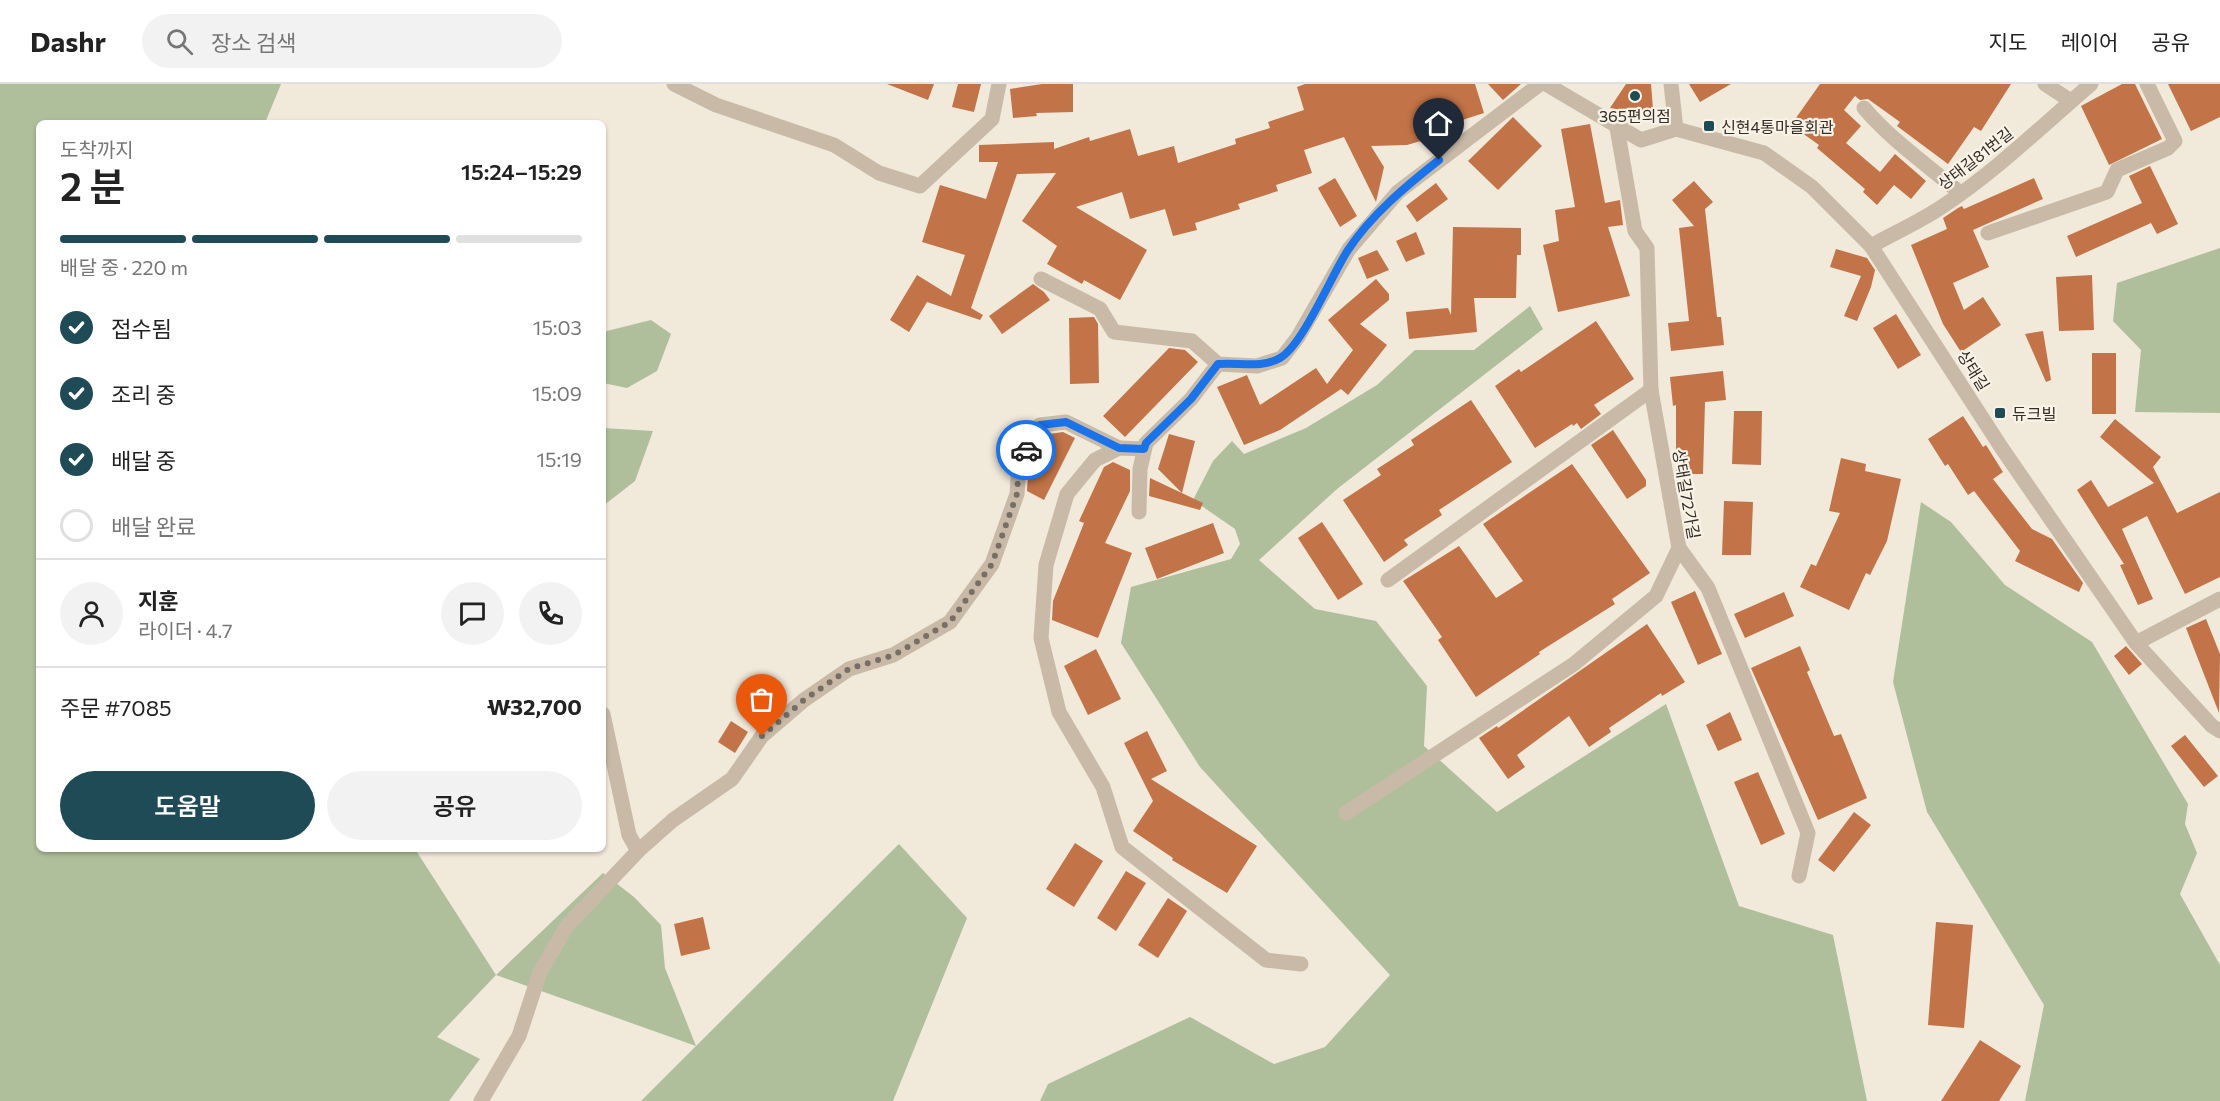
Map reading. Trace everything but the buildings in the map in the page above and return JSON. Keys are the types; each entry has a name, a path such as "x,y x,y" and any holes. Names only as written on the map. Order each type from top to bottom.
{"street":[{"path":"674,84 716,105 834,145 879,172 920,186 992,119 999,84"},
{"path":"1041,279 1100,309 1114,332 1192,342 1218,364 1257,366 1282,358 1298,337 1349,249 1398,192 1540,84"},
{"path":"1546,84 1617,128 1641,140 1676,129 1671,84"},
{"path":"2045,84 2071,101"},
{"name":"상태길81번길","path":"1871,246 1940,208 1960,194 1998,165 2091,84"},
{"path":"1988,233 2107,192 2117,170 2168,148 2175,141 2147,84"},
{"path":"1864,108 1886,133 1926,163 1960,194"},
{"name":"상태길72가길","path":"1346,813 1574,664 1656,596 1679,548 1651,390 1647,248 1635,231 1617,128"},
{"name":"상태길","path":"1676,129 1764,153 1812,187 1871,246 2001,447 2136,643 2212,726 2220,731"},
{"path":"1139,512 1140,469 1146,443 1191,399 1218,364"},
{"path":"1388,580 1651,390"},
{"path":"482,1101 519,1036 540,972 567,926 638,851 673,820 732,779 762,736 804,700 849,669 894,655 950,622 992,564 1017,494 1019,464 1040,425 1066,422 1119,448 1144,449"},
{"path":"1119,448 1095,460 1067,494 1046,565 1041,638 1059,712 1103,787 1122,848 1266,960 1301,964"},
{"path":"1679,548 1708,588 1808,833 1799,876"},
{"path":"2136,643 2220,599"},
{"path":"606,729 628,835 638,851"}],"green space":[{"path":"0,84 281,84 266,120 36,120 36,852 417,852 496,975 437,1037 480,1059 449,1101 0,1101"},
{"path":"2220,248 2220,413 2135,412 2141,350 2113,321 2117,283"},
{"path":"1530,306 1543,329 1337,489 1259,560 1315,609 1376,621 1427,686 1424,746 1497,812 1666,704 1739,906 1833,935 1867,1101 1040,1101 1048,1084 1190,1017 1274,1064 1325,1047 1390,975 1200,767 1121,643 1131,587 1231,559 1240,544 1235,529 1193,500 1213,461 1232,441 1244,454 1306,428 1377,385 1415,350 1474,350"},
{"path":"651,320 671,334 657,371 627,388 606,384 606,331"},
{"path":"606,428 653,431 635,481 606,504"},
{"path":"1921,502 1951,522 2005,585 2092,642 2188,804 2185,824 2197,853 2180,894 2220,965 2220,1101 2025,1101 2044,1005 1927,812 1893,682"},
{"path":"899,844 967,918 893,1101 641,1101"},
{"path":"603,873 634,897 661,925 665,968 696,1046 496,975"}],"way so far":[{"path":"762,736 804,700 849,669 894,655 950,622 992,564 1017,494 1019,464 1026,450"}],"place":[{"name":"365편의점","path":"1635,96"},
{"name":"신현4통마을회관","path":"1709,126"},
{"name":"듀크빌","path":"2000,413"}],"route":[{"path":"1026,450 1040,425 1066,422 1103,438 1119,448 1144,449 1146,443 1191,399 1218,364 1235,363 1257,366 1282,358 1298,337 1349,249 1398,192 1439,160"}]}
